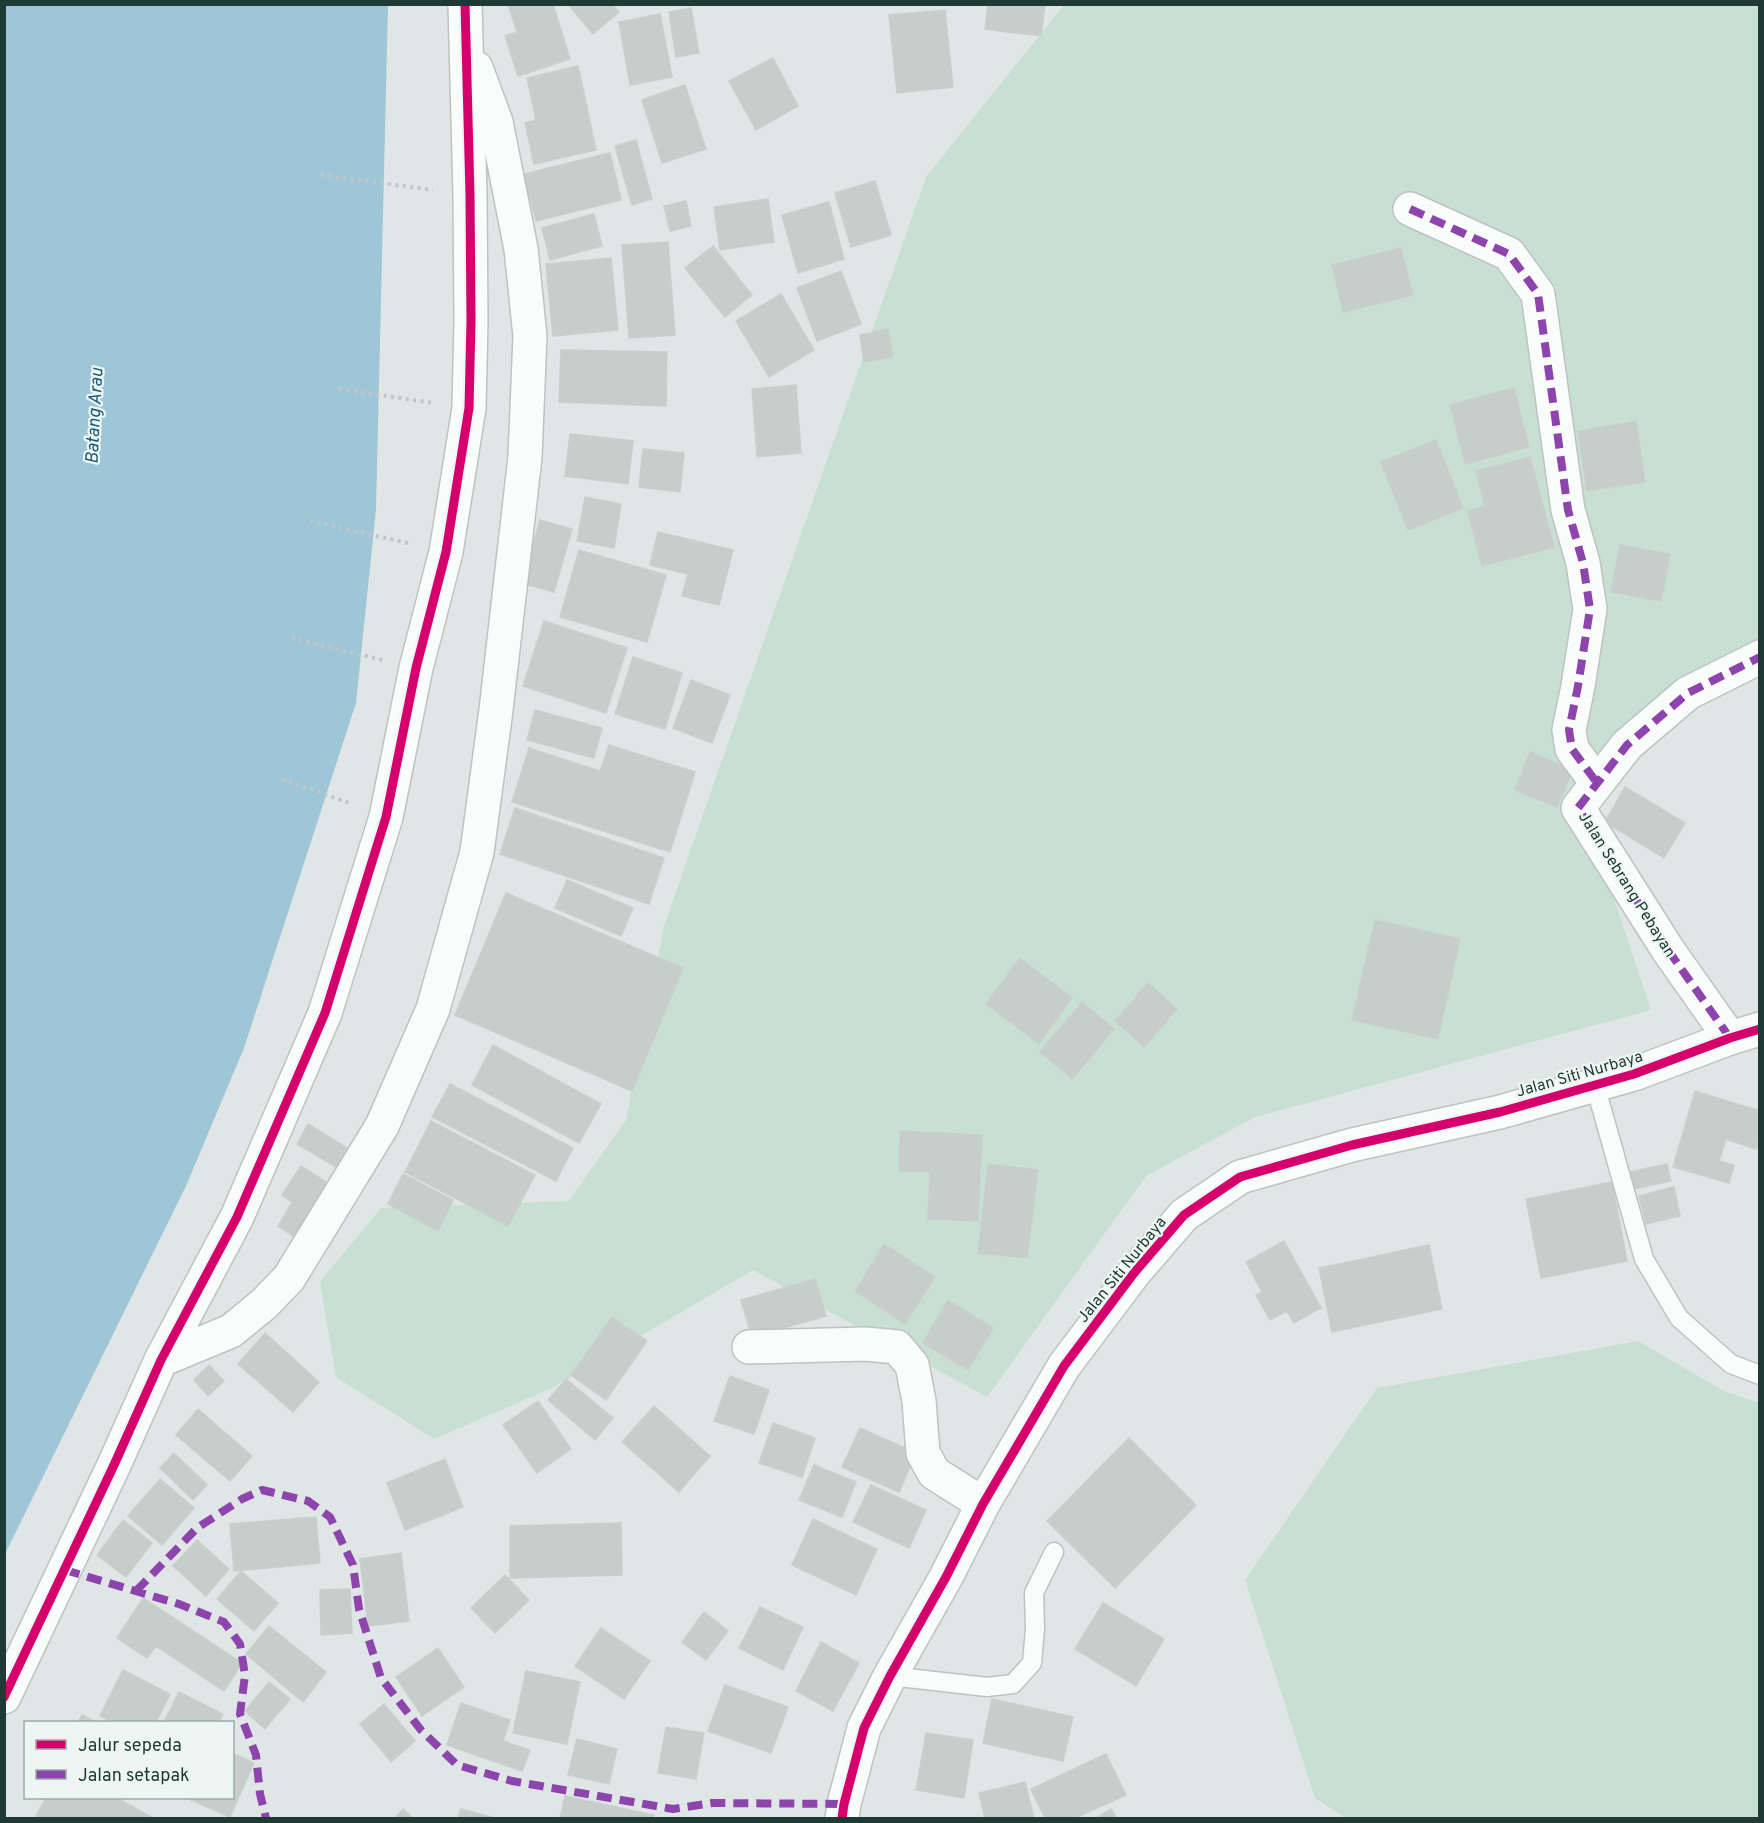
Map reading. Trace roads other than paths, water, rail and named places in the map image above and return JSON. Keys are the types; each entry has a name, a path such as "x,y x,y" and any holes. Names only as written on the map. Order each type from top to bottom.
{"street":[{"path":"4,1697 114,1465 160,1360 237,1217 325,1013 386,817 416,668 446,552 469,408 470,195 465,4"},
{"path":"160,1360 231,1331 264,1304 289,1278 382,1126 432,1009 477,852 525,457 530,336 521,249 496,122 467,44"},
{"path":"1410,209 1509,254 1538,294 1568,510 1583,563 1590,609 1569,730 1572,749 1597,783"},
{"name":"Jalan Sebrang Pebayan","path":"1745,1034 1668,950 1578,808 1627,745 1688,693 1760,657"},
{"name":"Jalan Siti Nurbaya","path":"842,1818 864,1728 983,1504 1064,1366 1134,1273 1184,1215 1240,1177 1352,1144 1500,1112 1634,1074 1745,1034"},
{"path":"749,1347 865,1344 897,1347 912,1365 919,1401 923,1453 934,1473 983,1504"}],"lane":[{"path":"1595,1085 1644,1259 1679,1317 1731,1364 1760,1375"},
{"path":"890,1676 987,1686 1013,1684 1032,1664 1035,1629 1034,1593 1054,1552"}],"water":[{"name":"Batang Arau","path":"5,4 388,5 376,509 356,703 244,1048 186,1186 5,1554"}]}
